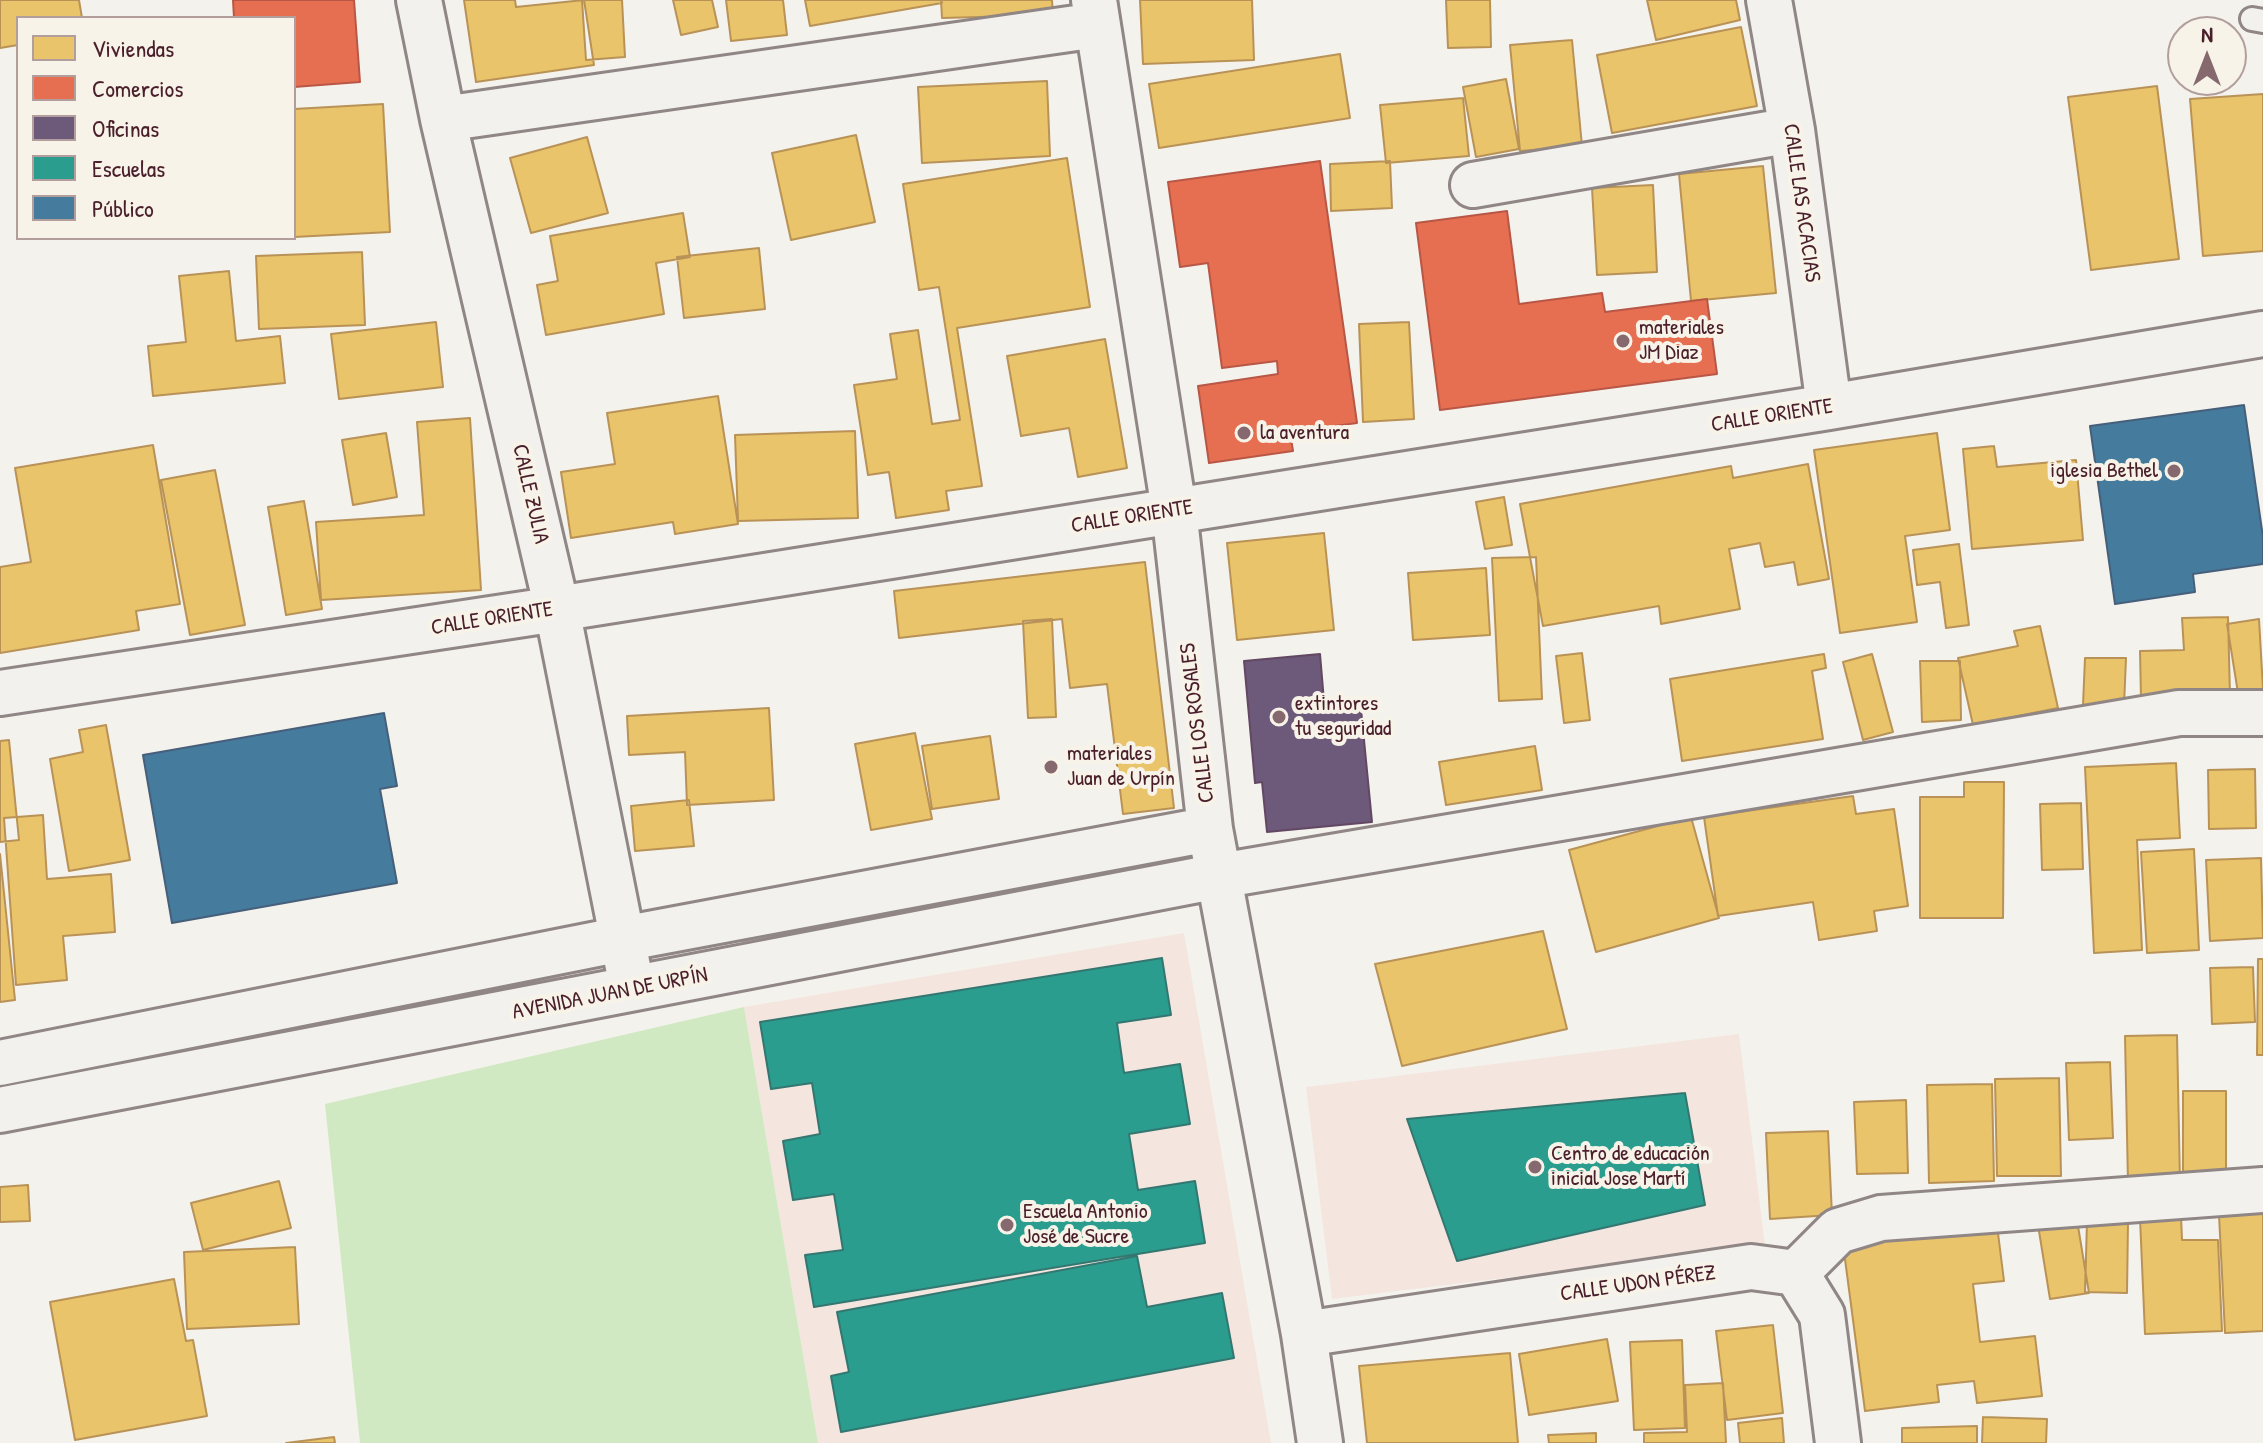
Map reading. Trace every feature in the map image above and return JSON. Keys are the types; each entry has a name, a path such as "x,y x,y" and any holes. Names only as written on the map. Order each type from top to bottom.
{"street":[{"name":"CALLE ZULIA","path":"419,0 443,119 557,609 632,990"},
{"name":"CALLE LAS ACACIAS","path":"1769,0 1792,130 1829,407"},
{"path":"443,119 1095,13"},
{"name":"CALLE LOS ROSALES","path":"1095,13 1174,510 1210,829 1304,1334 1320,1443"},
{"path":"1473,185 1792,130"},
{"name":"CALLE ORIENTE","path":"0,693 557,609 1829,407 2263,334"},
{"name":"AVENIDA JUAN DE URPÍN","path":"0,1110 1219,876 2179,713 2263,713"},
{"path":"0,1063 622,939 1210,829"},
{"path":"1838,1443 1822,1315 1796,1273 1838,1231 1881,1218 2263,1190"},
{"name":"CALLE UDON PÉREZ","path":"1304,1334 1751,1267 1796,1273"}],"shaded area":[{"name":"Escuela Antonio José de Sucre","path":"1184,933 1271,1443 818,1443 744,1007"},
{"name":"Centro de educación inicial Jose Martí","path":"1739,1034 1765,1246 1332,1299 1306,1087"}],"green space":[{"path":"744,1007 818,1443 360,1443 325,1104"}],"building: Viviendas":[{"path":"0,0 79,0 82,16 16,16 16,45 0,48"},
{"path":"464,0 515,0 516,7 584,0 594,65 476,82"},
{"path":"582,0 622,0 625,57 586,60"},
{"path":"673,0 712,0 718,27 681,35"},
{"path":"726,0 783,0 787,35 731,41"},
{"path":"805,0 941,0 942,3 810,26"},
{"path":"941,0 1052,0 1053,15 942,18"},
{"path":"1140,0 1252,0 1254,60 1143,64"},
{"path":"1446,0 1490,0 1491,47 1448,48"},
{"path":"1647,0 1736,0 1740,20 1656,40"},
{"path":"1741,27 1757,106 1612,133 1597,55"},
{"path":"1572,40 1582,146 1520,151 1510,45"},
{"path":"1340,54 1350,118 1159,148 1149,84"},
{"path":"1506,79 1519,149 1476,157 1463,87"},
{"path":"1047,81 1050,156 922,163 918,87"},
{"path":"2157,86 2179,259 2091,270 2068,97"},
{"path":"2263,94 2263,251 2203,256 2190,99"},
{"path":"1463,98 1469,156 1386,163 1380,105"},
{"path":"383,104 390,232 296,237 296,109"},
{"path":"856,135 875,222 791,240 772,153"},
{"path":"587,137 608,213 531,233 510,158"},
{"path":"1067,158 1090,307 957,328 982,486 946,491 949,510 896,518 889,472 868,475 854,385 897,379 890,334 918,330 932,424 960,420 939,287 919,290 903,184"},
{"path":"1390,161 1392,208 1331,211 1330,164"},
{"path":"1763,166 1776,293 1691,301 1679,174"},
{"path":"1653,185 1657,272 1597,275 1592,188"},
{"path":"683,213 690,257 656,263 664,314 546,335 537,285 558,281 550,236"},
{"path":"759,248 765,309 684,318 677,257"},
{"path":"362,252 365,325 259,329 256,256"},
{"path":"229,271 236,341 280,336 285,383 153,396 148,346 186,342 179,276"},
{"path":"436,322 443,387 339,399 331,334"},
{"path":"1409,322 1414,419 1363,422 1359,324"},
{"path":"1105,339 1127,468 1078,477 1069,428 1021,436 1007,356"},
{"path":"718,396 738,524 675,534 673,522 571,538 561,472 615,464 607,413"},
{"path":"470,418 481,590 321,600 316,522 424,515 417,422"},
{"path":"855,431 858,518 738,521 735,435"},
{"path":"386,433 397,497 353,505 342,440"},
{"path":"1937,433 1950,530 1905,536 1917,622 1840,633 1814,450"},
{"path":"153,445 180,604 136,611 139,630 0,653 0,567 31,562 15,468"},
{"path":"1994,446 1997,467 2076,460 2083,540 1972,549 1963,449"},
{"path":"1808,464 1829,579 1798,585 1794,562 1765,567 1760,543 1729,549 1740,609 1661,624 1659,606 1543,626 1520,504 1731,466 1733,478"},
{"path":"215,470 245,625 190,635 161,480"},
{"path":"1504,497 1512,545 1485,549 1476,502"},
{"path":"304,501 322,609 286,615 268,507"},
{"path":"1324,533 1334,630 1237,640 1227,543"},
{"path":"1959,544 1969,625 1946,628 1940,582 1917,585 1913,550"},
{"path":"1536,557 1542,699 1499,701 1492,558"},
{"path":"1145,562 1174,808 1123,814 1107,684 1070,688 1062,619 899,638 894,591"},
{"path":"1486,568 1490,635 1413,640 1408,573"},
{"path":"2228,617 2230,696 2141,698 2140,651 2184,650 2182,618"},
{"path":"1052,619 1056,717 1028,718 1023,621"},
{"path":"2259,619 2263,689 2238,693 2227,624"},
{"path":"2040,626 2058,708 1973,725 1958,658 2018,646 2014,631"},
{"path":"1582,653 1590,720 1564,723 1556,656"},
{"path":"1824,654 1826,668 1812,671 1823,739 1682,761 1670,679"},
{"path":"1872,654 1893,732 1863,740 1843,662"},
{"path":"2085,658 2126,658 2124,706 2083,705"},
{"path":"1920,661 1960,661 1961,720 1922,722"},
{"path":"769,708 774,800 687,805 685,752 629,755 627,716"},
{"path":"106,725 130,860 69,871 50,759 83,752 79,730"},
{"path":"915,733 932,819 871,830 855,744"},
{"path":"990,736 999,799 932,809 922,746"},
{"path":"9,740 19,840 0,842 0,741"},
{"path":"1535,746 1542,790 1446,805 1439,762"},
{"path":"2176,763 2180,838 2137,840 2142,950 2094,953 2085,767"},
{"path":"2255,769 2256,828 2209,829 2208,770"},
{"path":"1964,782 2004,782 2003,918 1920,918 1920,797 1964,797"},
{"path":"1853,796 1856,814 1894,809 1908,906 1874,911 1877,931 1819,940 1813,902 1718,916 1704,817"},
{"path":"689,800 694,846 635,851 631,806"},
{"path":"2081,803 2083,869 2042,870 2040,804"},
{"path":"43,815 47,879 111,874 115,932 63,936 67,980 16,985 4,818"},
{"path":"1691,817 1719,918 1596,952 1569,850"},
{"path":"2194,849 2199,950 2147,953 2141,852"},
{"path":"0,854 15,1000 0,1002"},
{"path":"2261,858 2263,938 2210,941 2206,860"},
{"path":"1543,931 1567,1029 1402,1066 1375,964"},
{"path":"2258,959 2263,959 2263,1055 2257,1055"},
{"path":"2253,967 2255,1022 2212,1024 2210,968"},
{"path":"2177,1035 2180,1183 2128,1184 2125,1036"},
{"path":"2110,1062 2113,1138 2069,1140 2066,1063"},
{"path":"2059,1078 2061,1176 1997,1176 1995,1079"},
{"path":"1992,1084 1994,1181 1929,1183 1927,1085"},
{"path":"2183,1091 2226,1091 2226,1175 2183,1175"},
{"path":"1906,1100 1908,1173 1857,1174 1854,1102"},
{"path":"1828,1131 1832,1215 1770,1219 1766,1133"},
{"path":"279,1181 291,1228 203,1250 191,1203"},
{"path":"28,1185 30,1221 0,1222 0,1187"},
{"path":"2263,1213 2263,1331 2225,1333 2219,1215"},
{"path":"2181,1216 2182,1240 2218,1240 2222,1331 2145,1334 2140,1218"},
{"path":"2077,1220 2089,1293 2050,1299 2038,1225"},
{"path":"2087,1221 2128,1222 2127,1293 2085,1292"},
{"path":"1997,1225 2004,1281 1973,1284 1980,1342 2035,1336 2042,1396 1977,1403 1974,1381 1937,1385 1939,1402 1865,1411 1843,1244"},
{"path":"295,1247 299,1324 187,1329 184,1252"},
{"path":"174,1279 186,1341 193,1340 207,1416 75,1440 50,1302"},
{"path":"1773,1325 1783,1413 1727,1420 1716,1331"},
{"path":"1607,1339 1618,1401 1529,1415 1519,1354"},
{"path":"1682,1340 1685,1428 1634,1430 1630,1342"},
{"path":"1510,1353 1518,1443 1367,1443 1359,1366"},
{"path":"1723,1383 1726,1443 1644,1443 1644,1433 1687,1432 1685,1385"},
{"path":"1983,1417 2047,1419 2046,1443 1982,1443"},
{"path":"1782,1418 1784,1443 1740,1443 1738,1423"},
{"path":"1977,1426 1977,1443 1902,1443 1902,1428"},
{"path":"1596,1433 1596,1443 1549,1443 1548,1435"},
{"path":"334,1437 335,1443 286,1443"}],"building: Comercios":[{"path":"233,0 354,0 360,82 296,87 296,16 234,16"},
{"path":"1320,161 1357,423 1290,432 1293,451 1209,463 1198,386 1278,374 1277,361 1222,368 1208,263 1180,267 1168,182"},
{"path":"1507,211 1519,304 1602,293 1605,312 1707,299 1717,374 1440,410 1416,223"}],"building: Oficinas":[{"path":"1320,654 1325,713 1361,709 1372,822 1267,832 1262,782 1255,783 1244,661"}],"building: Escuelas":[{"path":"1162,958 1171,1015 1117,1023 1124,1073 1180,1064 1190,1124 1129,1134 1138,1190 1195,1181 1205,1243 814,1307 805,1255 843,1250 834,1194 793,1200 783,1141 820,1134 812,1083 771,1089 760,1022"},
{"path":"1685,1093 1705,1205 1457,1261 1407,1119"},
{"path":"1137,1256 1147,1307 1222,1293 1234,1358 841,1432 831,1376 849,1372 837,1312"}],"building: Público":[{"path":"2244,405 2263,537 2263,564 2193,574 2195,592 2115,604 2090,426"},
{"path":"384,713 397,786 380,789 397,883 172,923 143,755"}],"place":[{"name":"materiales JM Diaz","path":"1623,341"},
{"name":"la aventura","path":"1244,433"},
{"name":"iglesia Bethel","path":"2174,471"},
{"name":"extintores tu seguridad","path":"1279,717"},
{"name":"materiales Juan de Urpín","path":"1051,767"},
{"name":"Centro de educación inicial Jose Martí","path":"1535,1167"},
{"name":"Escuela Antonio José de Sucre","path":"1007,1225"}]}
